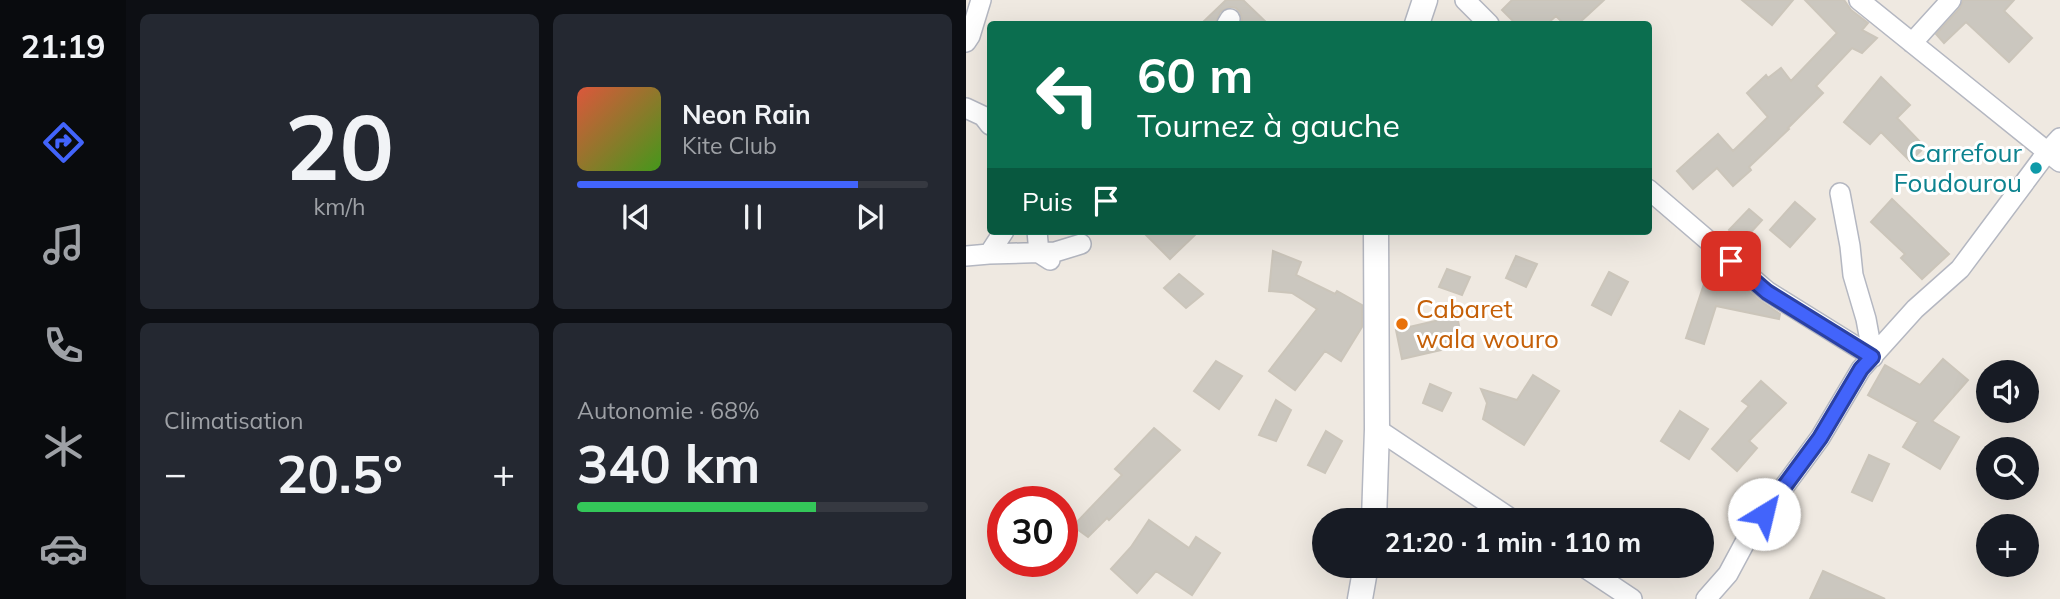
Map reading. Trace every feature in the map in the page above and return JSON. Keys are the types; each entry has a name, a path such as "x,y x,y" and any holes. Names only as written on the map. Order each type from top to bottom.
{"street":[{"path":"966,42 981,0"},
{"path":"1465,0 1486,21"},
{"path":"1706,599 1728,574 1749,533 1820,438 1861,369 1915,309 1960,269 2056,150 1912,43 1859,0"},
{"path":"1912,43 1951,0"},
{"path":"966,108 983,116 987,121"},
{"path":"1652,192 1767,292 1872,357"},
{"path":"1839,192 1853,275 1866,319 1872,357"},
{"path":"989,254 1001,235"},
{"path":"1038,235 1045,257"},
{"path":"1374,508 1377,429 1376,235"},
{"path":"966,256 989,254 1045,257 1081,244"},
{"path":"1377,429 1495,508"},
{"path":"1360,599 1364,578"},
{"path":"1600,578 1632,599"}],"building":[{"path":"1226,0 1243,0 1265,21 1242,21 1240,12 1230,7 1220,12 1216,21 1204,21"},
{"path":"1512,0 1604,0 1581,21 1561,21 1556,16 1550,21 1513,21 1502,10"},
{"path":"1742,0 1793,0 1772,25"},
{"path":"1805,0 1844,0 1851,10 1868,23 1862,30 1877,38 1862,53 1852,48 1816,86 1823,93 1733,186 1717,168 1693,189 1677,171 1718,134 1733,151 1768,117 1747,93 1766,75 1768,78 1781,68 1791,81 1837,33"},
{"path":"1963,0 2014,0 2004,11 2032,38 2009,62 1966,22 1944,43 1936,34 1960,8"},
{"path":"1881,77 1910,105 1897,118 1925,147 1910,161 1881,132 1870,144 1844,122"},
{"path":"1892,199 1949,254 1922,279 1901,258 1905,254 1871,222"},
{"path":"1795,202 1815,219 1790,247 1770,230"},
{"path":"1749,209 1762,220 1742,242 1729,230"},
{"path":"1146,235 1195,235 1170,259"},
{"path":"1273,251 1301,262 1296,275 1335,294 1337,291 1362,305 1362,327 1341,361 1325,351 1295,390 1269,371 1317,309 1292,293 1269,291"},
{"path":"1516,256 1537,264 1526,287 1506,278"},
{"path":"1447,269 1470,277 1462,295 1439,287"},
{"path":"1609,272 1628,282 1611,315 1592,305"},
{"path":"1179,274 1203,294 1186,308 1164,288"},
{"path":"1705,281 1737,292 1739,283 1780,314 1779,319 1716,306 1704,344 1686,338"},
{"path":"1457,316 1463,345 1402,359 1396,330"},
{"path":"1943,359 1968,380 1932,421 1959,437 1940,469 1903,447 1918,422 1868,395 1885,365 1920,385"},
{"path":"1216,361 1242,376 1219,409 1194,391"},
{"path":"1533,375 1559,391 1524,445 1483,419 1487,403 1481,389 1517,400"},
{"path":"1761,381 1786,403 1749,441 1757,448 1737,471 1712,449 1749,406 1742,401"},
{"path":"1430,384 1451,393 1442,411 1423,403"},
{"path":"1276,400 1291,410 1276,441 1259,435"},
{"path":"1680,411 1708,429 1689,459 1661,441"},
{"path":"1154,428 1180,450 1088,537 1078,530 1078,521 1122,475 1115,469"},
{"path":"1326,431 1342,441 1325,473 1308,465"},
{"path":"1869,455 1889,464 1872,501 1852,492"},
{"path":"1149,520 1189,548 1196,537 1220,553 1192,595 1156,571 1137,593 1111,569 1131,547"},
{"path":"1823,571 1885,599 1810,599"}],"place":[{"name":"Carrefour Foudourou","path":"2036,168"},
{"name":"Cabaret wala wouro","path":"1402,324"}],"route":[{"path":"1731,261 1767,292 1872,357 1861,369 1820,438 1764,514"}]}
